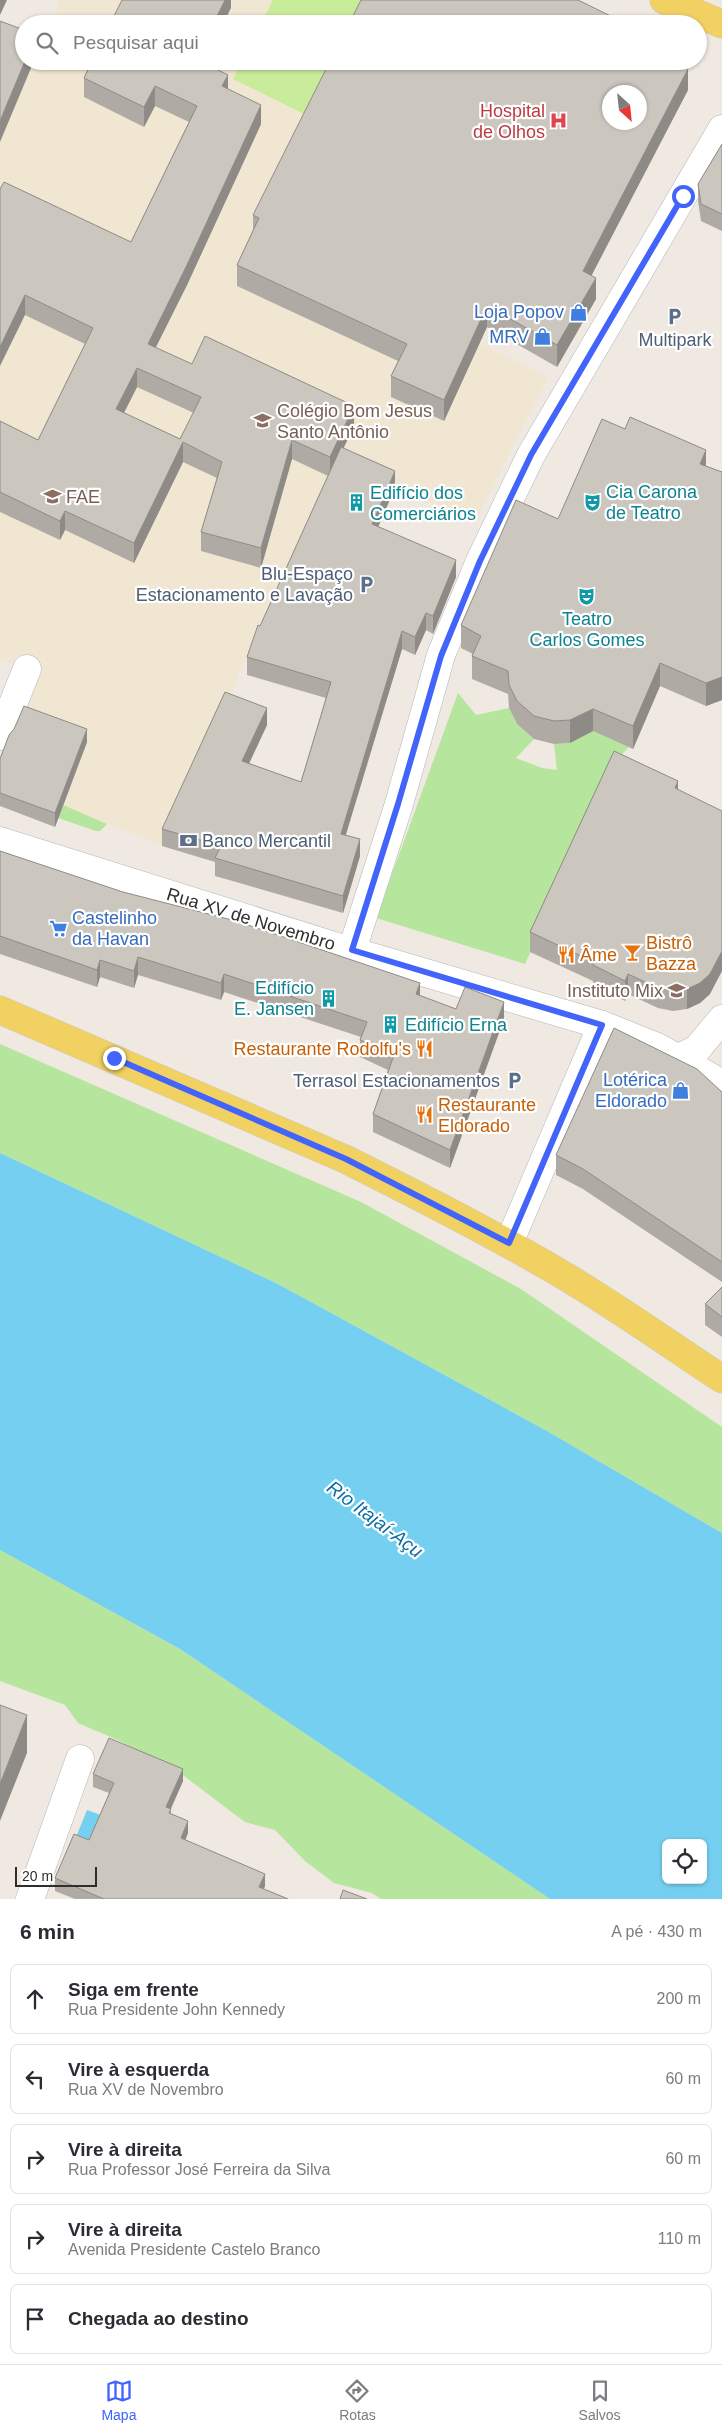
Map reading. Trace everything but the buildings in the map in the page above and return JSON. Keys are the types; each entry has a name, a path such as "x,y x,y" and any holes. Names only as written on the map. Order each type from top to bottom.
{"main road":[{"path":"664,0 700,15"},
{"path":"707,18 722,24"},
{"path":"0,1010 346,1159 509,1243 564,1276 722,1379"}],"street":[{"path":"352,950 398,804 441,656 480,561 531,455 722,129"},
{"path":"0,736 27,669"},
{"name":"Rua XV de Novembro","path":"0,841 602,1025 657,1047 717,1082"},
{"path":"677,1059 697,1049 721,1022"},
{"path":"717,1082 712,1056 721,1022"},
{"path":"509,1243 602,1025"},
{"path":"30,1899 80,1759"}],"shaded area":[{"path":"60,0 555,0 552,15 54,15"},
{"name":"Colégio Bom Jesus Santo Antônio","path":"30,70 528,70 410,308 548,377 475,522 341,465 282,595 272,591 225,709 162,846 63,805 87,743 20,718 27,669 0,660 0,142"}],"green space":[{"path":"273,0 363,0 356,15 266,15"},
{"path":"238,70 328,70 306,115 233,79"},
{"path":"458,693 476,715 509,708 517,724 534,739 516,758 542,768 557,770 554,744 570,743 591,730 629,747 622,754 525,964 376,918"},
{"path":"63,805 107,824 100,831 96,831 58,818"},
{"path":"0,1044 361,1202 521,1289 722,1427 722,1533 547,1431 278,1284 0,1153"},
{"path":"0,1550 180,1649 550,1899 381,1899 372,1893 334,1883 305,1861 275,1830 245,1822 184,1776 120,1741 78,1723 65,1705 0,1681"}],"water":[{"name":"Rio Itajaí-Açu","path":"0,1153 278,1284 547,1431 722,1533 722,1899 550,1899 180,1649 0,1550"},
{"path":"87,1810 101,1815 87,1848 74,1842"}],"place":[{"name":"Hospital de Olhos","path":"559,121"},
{"name":"Loja Popov","path":"578,312"},
{"name":"Multipark","path":"675,317"},
{"name":"MRV","path":"543,337"},
{"name":"Colégio Bom Jesus Santo Antônio","path":"263,421"},
{"name":"FAE","path":"52,497"},
{"name":"Cia Carona de Teatro","path":"592,502"},
{"name":"Edifício dos Comerciários","path":"356,503"},
{"name":"Blu-Espaço Estacionamento e Lavação","path":"367,584"},
{"name":"Teatro Carlos Gomes","path":"587,596"},
{"name":"Banco Mercantil","path":"188,841"},
{"name":"Castelinho da Havan","path":"58,928"},
{"name":"Bistrô Bazza","path":"632,953"},
{"name":"Âme","path":"566,955"},
{"name":"Instituto Mix","path":"677,991"},
{"name":"Edifício E. Jansen","path":"328,998"},
{"name":"Edifício Erna","path":"391,1025"},
{"name":"Restaurante Rodolfu's","path":"425,1049"},
{"name":"Terrasol Estacionamentos","path":"514,1081"},
{"name":"Lotérica Eldorado","path":"681,1090"},
{"name":"Restaurante Eldorado","path":"424,1115"}],"route":[{"path":"114,1058 346,1159 509,1243 602,1025 352,950 398,804 441,656 480,561 531,455 683,196"}]}
